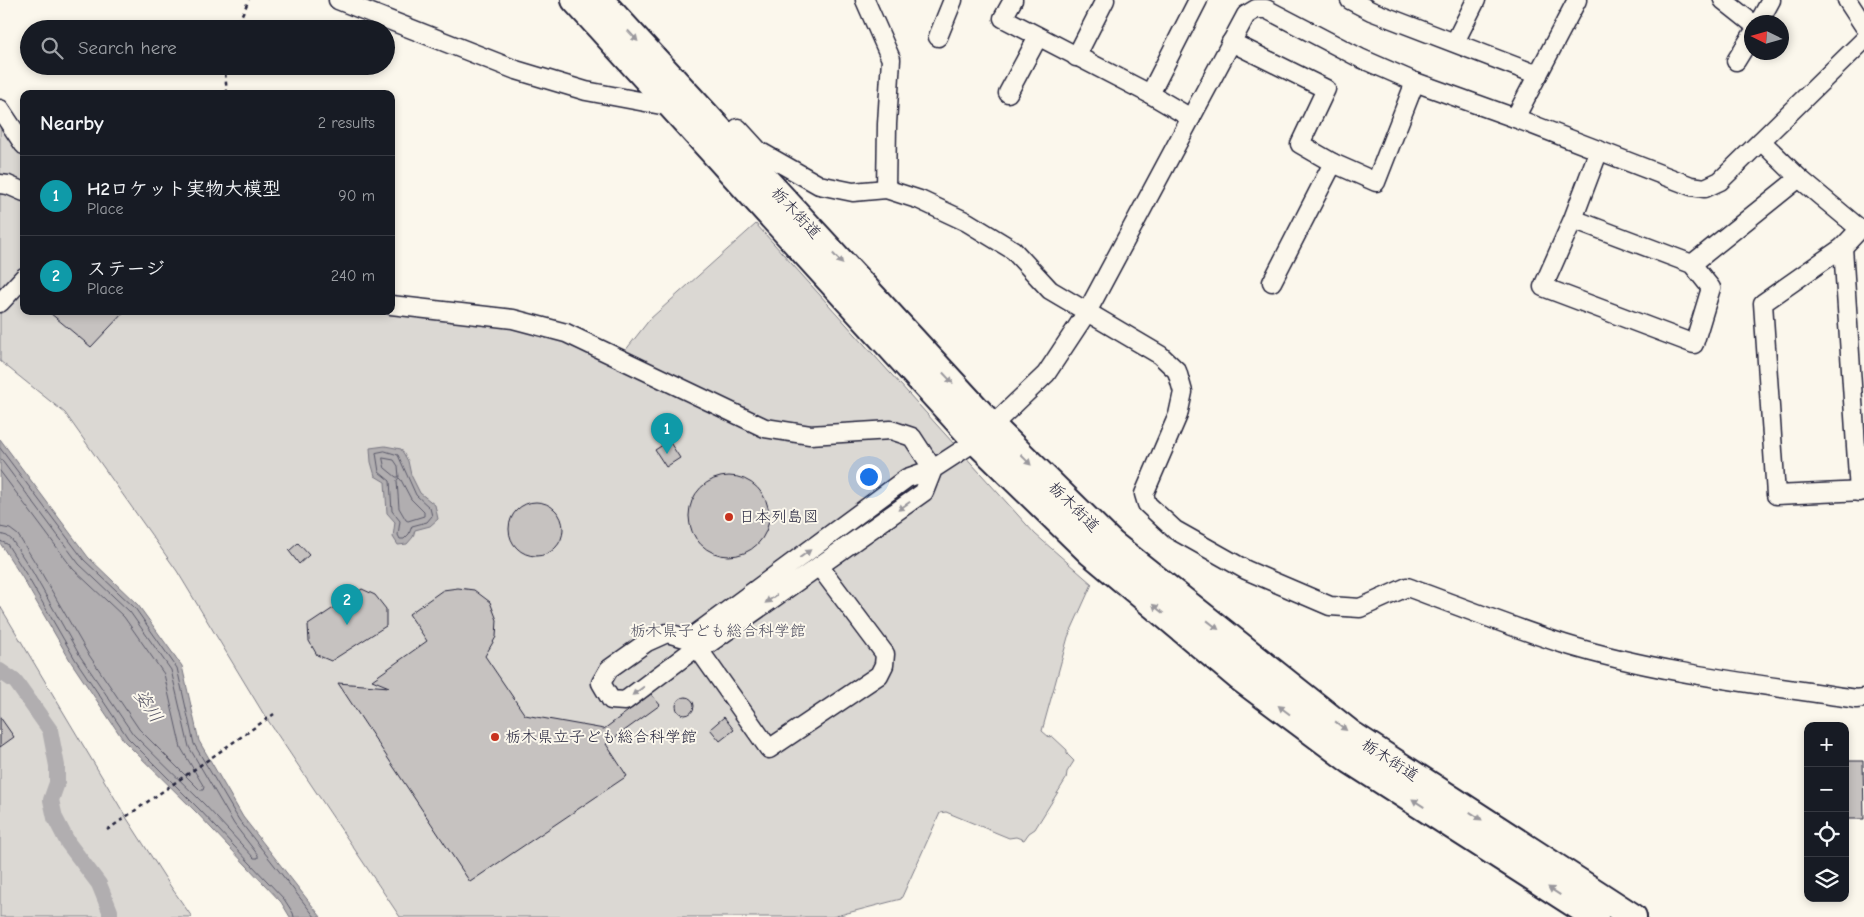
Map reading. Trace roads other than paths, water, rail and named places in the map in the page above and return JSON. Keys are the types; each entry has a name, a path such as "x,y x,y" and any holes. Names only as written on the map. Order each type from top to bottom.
{"highway":[{"name":"栃木街道","path":"575,0 673,107 984,433 1112,544 1351,734 1633,917"},
{"name":"栃木街道","path":"600,0 1090,552 1239,677 1350,760 1595,917"}],"street":[{"path":"338,0 389,20"},
{"path":"865,0 891,60 887,124 886,189"},
{"path":"938,37 953,0"},
{"path":"1013,0 1003,18 1150,94 1191,118"},
{"path":"1076,57 1105,0"},
{"path":"1150,94 1198,0"},
{"path":"1350,0 1373,5 1455,42 1538,75"},
{"path":"1455,42 1476,0"},
{"path":"1515,118 1576,0"},
{"path":"1723,0 1744,17"},
{"path":"1763,15 1771,0"},
{"path":"1847,0 1864,26"},
{"path":"932,469 924,492 707,645 697,647 625,700 611,700 601,683 609,669 647,642 667,633 689,639 907,478 932,469 984,433 1046,374 1087,312 1246,15 1256,9 1266,9 1360,58 1415,82 1515,118 1691,186 1705,188 1720,181 1864,40"},
{"path":"395,22 516,70 586,91 673,107"},
{"path":"1008,93 1038,37"},
{"path":"1231,42 1326,89 1300,144 1333,163 1376,182 1415,82"},
{"path":"1736,61 1744,48"},
{"path":"0,109 20,139"},
{"path":"738,128 759,151 819,185 853,192 886,189 920,200 967,222 1013,250 1050,290 1160,355 1176,371 1183,392 1178,415 1144,494 1147,504 1175,530 1246,570 1330,606 1360,608 1407,587 1565,644 1638,662 1721,678 1856,699 1864,698"},
{"path":"1761,141 1799,178 1860,229 1844,247 1763,303 1776,495 1862,492 1844,247"},
{"path":"1573,219 1692,264 1710,288 1694,344 1543,287 1573,219 1599,150"},
{"path":"1272,282 1333,163"},
{"path":"1692,264 1799,178"},
{"path":"0,184 20,190"},
{"path":"0,303 20,281"},
{"path":"395,305 513,319 566,333 765,428 810,435 890,430 912,437 932,469"},
{"path":"697,647 769,748 879,675 884,665 885,654 819,566"}],"water":[{"name":"姿川","path":"0,439 88,557 138,605 182,666 199,741 243,817 321,917 290,917 281,902 196,812 124,741 71,662 0,543"},
{"path":"385,446 401,449 408,461 411,475 420,493 435,505 438,519 430,526 415,530 413,537 407,544 398,545 393,537 395,522 387,513 385,482 375,476 371,462 370,448"}],"waterway":[{"path":"0,671 16,682 50,730 57,766 57,783 51,800 55,818 68,843 99,884 110,911 110,917"}],"place":[{"name":"H2ロケット実物大模型","path":"667,454"},
{"name":"日本列島図","path":"729,517"},
{"name":"ステージ","path":"347,625"},
{"name":"栃木県立子ども総合科学館","path":"495,737"}],"park label":[{"name":"栃木県子ども総合科学館","path":"718,631"}]}
